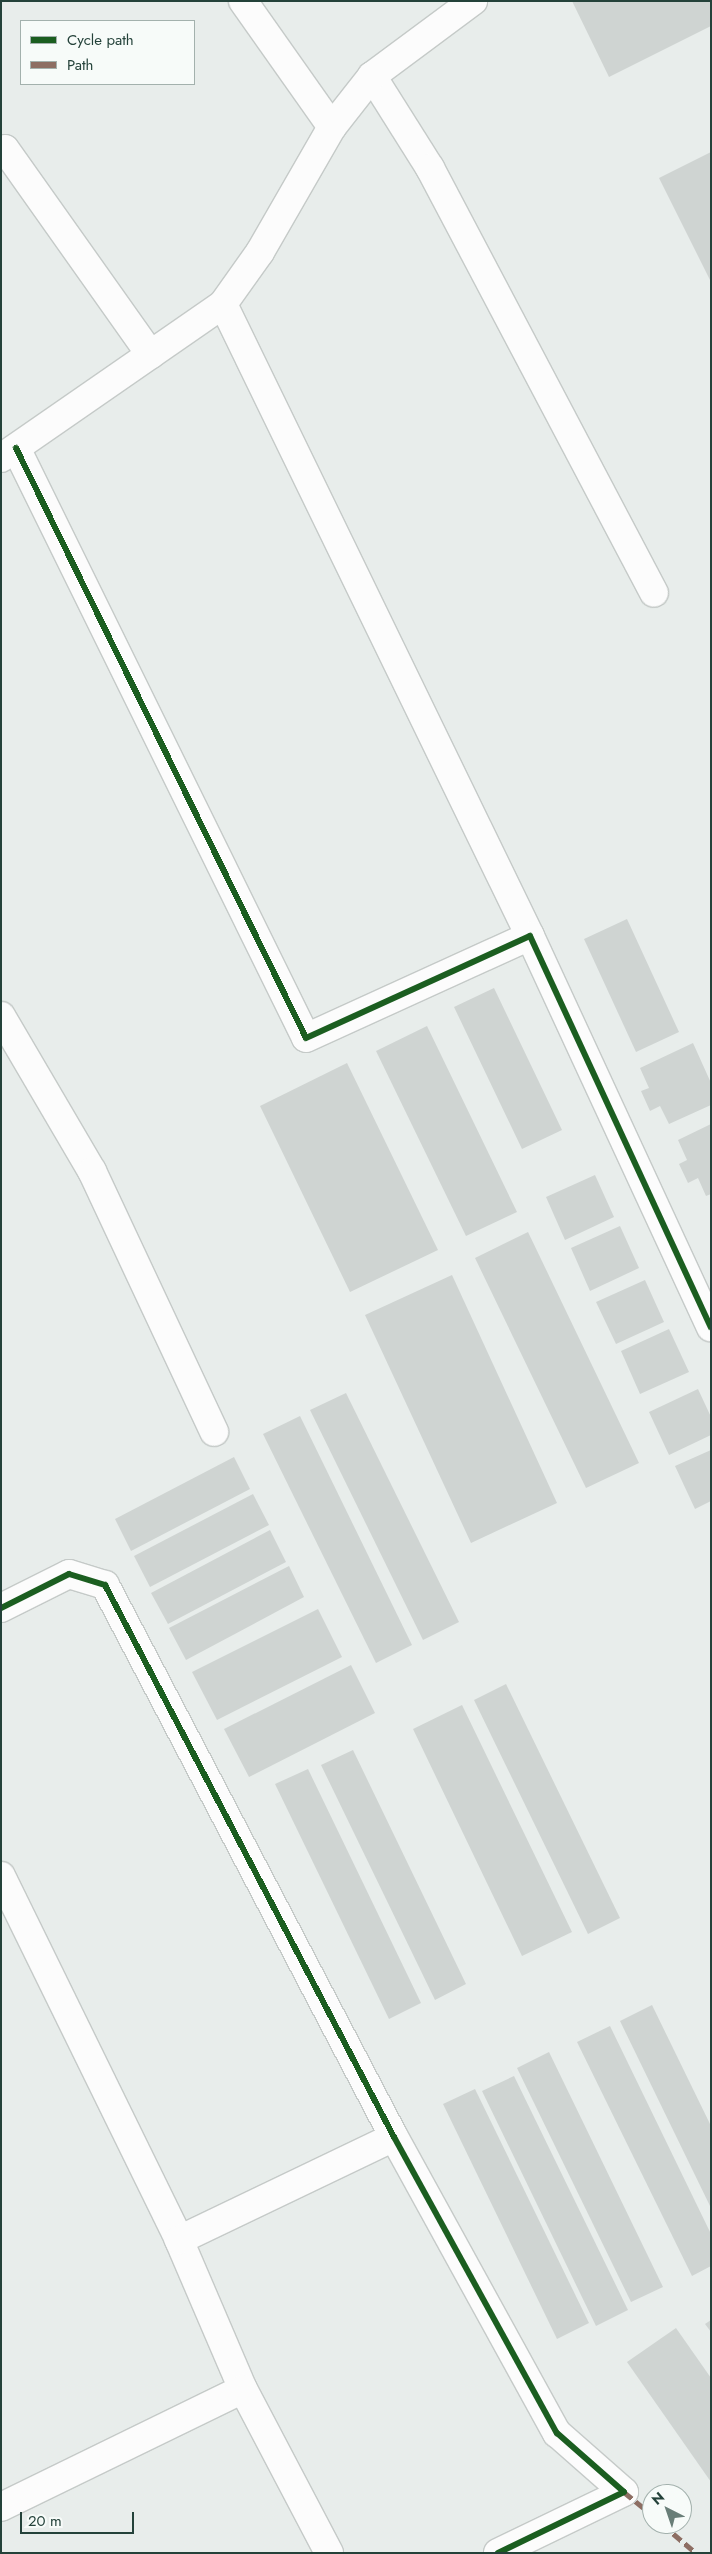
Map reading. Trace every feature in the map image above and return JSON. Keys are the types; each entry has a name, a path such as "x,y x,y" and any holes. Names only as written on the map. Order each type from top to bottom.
{"street":[{"path":"243,1 332,127"},
{"path":"473,1 372,76 332,127 260,252 223,304 8,453 306,1038 530,936"},
{"path":"372,76 430,168 654,592"},
{"path":"1,150 4,149 151,355"},
{"path":"223,304 530,936 711,1327"},
{"path":"1,1016 92,1170 214,1432"},
{"path":"1,1608 69,1574 105,1585 394,2137 557,2433 624,2492 498,2553"},
{"path":"1,1876 179,2240 243,2389 328,2553"},
{"path":"179,2240 394,2137"},
{"path":"1,2507 243,2389"}],"building":[{"path":"572,1 711,1 711,26 609,77"},
{"path":"711,152 711,282 659,178"},
{"path":"627,919 679,1032 636,1052 584,939"},
{"path":"494,988 562,1130 522,1149 454,1007"},
{"path":"427,1026 517,1212 466,1236 376,1051"},
{"path":"693,1043 711,1083 711,1105 669,1124 660,1106 650,1111 641,1091 649,1088 640,1068"},
{"path":"347,1063 438,1250 350,1292 260,1106"},
{"path":"711,1124 711,1194 706,1196 698,1178 688,1183 679,1164 687,1160 678,1140"},
{"path":"595,1175 614,1217 565,1240 546,1197"},
{"path":"620,1226 639,1268 590,1291 571,1248"},
{"path":"528,1232 639,1463 586,1488 475,1258"},
{"path":"452,1275 557,1503 471,1543 365,1315"},
{"path":"645,1280 664,1322 616,1344 596,1302"},
{"path":"669,1329 689,1372 640,1394 621,1351"},
{"path":"698,1389 711,1417 711,1435 669,1455 649,1412"},
{"path":"346,1393 459,1622 423,1640 310,1410"},
{"path":"300,1416 412,1645 376,1663 263,1434"},
{"path":"711,1450 711,1501 695,1509 675,1466"},
{"path":"234,1457 250,1489 131,1551 115,1519"},
{"path":"253,1494 269,1525 150,1587 134,1556"},
{"path":"270,1530 286,1562 168,1624 151,1593"},
{"path":"289,1566 304,1597 186,1660 169,1628"},
{"path":"318,1609 342,1657 217,1720 192,1672"},
{"path":"351,1665 375,1713 249,1777 224,1729"},
{"path":"506,1684 620,1918 588,1934 474,1700"},
{"path":"462,1705 572,1932 522,1956 413,1729"},
{"path":"353,1750 466,1984 435,2000 321,1765"},
{"path":"308,1769 421,2003 389,2019 275,1784"},
{"path":"652,2005 711,2126 711,2208 620,2021"},
{"path":"610,2026 711,2234 711,2266 692,2276 577,2042"},
{"path":"549,2052 663,2287 631,2302 517,2068"},
{"path":"514,2076 628,2310 596,2326 482,2091"},
{"path":"475,2089 589,2323 557,2339 443,2104"},
{"path":"711,2320 711,2332 705,2324"},
{"path":"676,2328 711,2378 711,2482 627,2362"}],"marked path":[{"path":"624,2492 642,2507"},
{"path":"674,2534 696,2553"}],"cycle path":[{"path":"16,448 306,1038 530,936 711,1327"},
{"path":"1,1608 69,1574 105,1585 394,2137 557,2433 624,2492 498,2553"}]}
